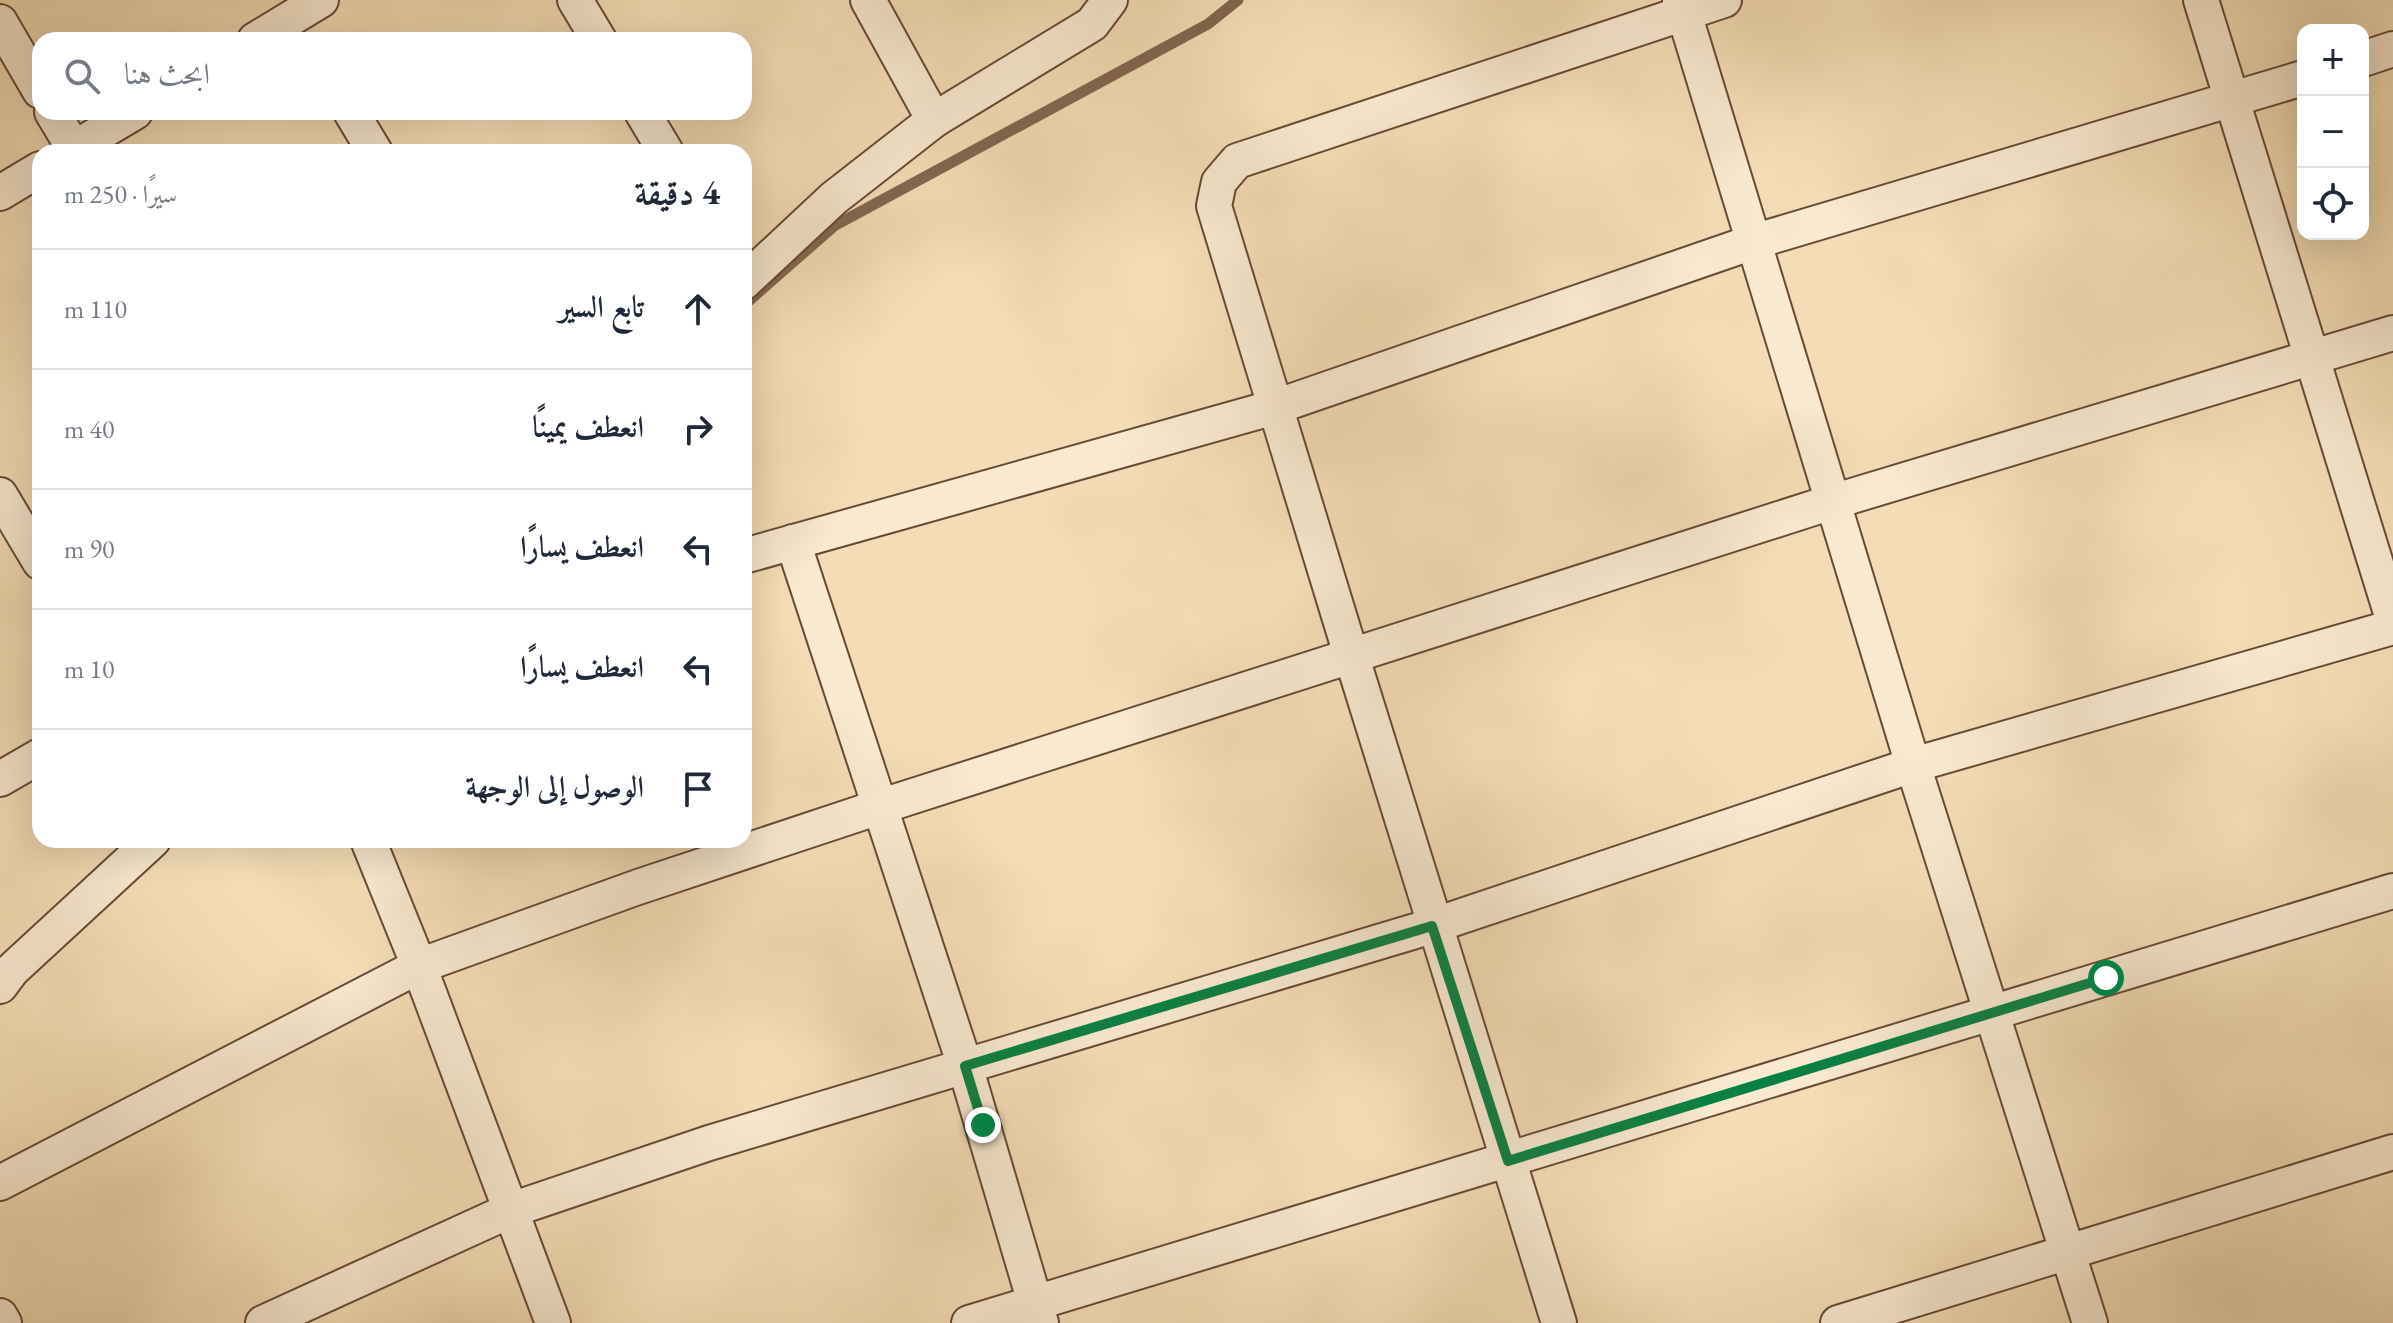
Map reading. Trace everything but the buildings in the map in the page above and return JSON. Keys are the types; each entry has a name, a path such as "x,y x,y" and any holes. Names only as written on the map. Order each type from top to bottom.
{"street":[{"path":"575,0 594,32"},
{"path":"868,0 934,120"},
{"path":"752,275 834,198 934,120 1092,24 1110,0"},
{"path":"1559,1323 1432,926 1354,657 1214,206 1219,182 1237,161 1682,6 1724,0"},
{"path":"2201,0 2393,619"},
{"path":"1682,6 1913,765 2090,1323"},
{"path":"269,32 301,14"},
{"path":"0,22 32,77"},
{"path":"2369,57 2393,49"},
{"path":"752,554 1275,407 1753,242 2297,80"},
{"path":"56,120 68,144"},
{"path":"83,144 122,120"},
{"path":"356,120 370,144"},
{"path":"647,120 661,144"},
{"path":"0,193 32,174"},
{"path":"0,1183 419,966 638,887 1832,502 2312,360 2393,333"},
{"path":"0,495 32,549"},
{"path":"793,542 965,1066 1038,1312"},
{"path":"263,1323 511,1210 709,1143 1432,926 1913,765 2393,627"},
{"path":"0,779 32,761"},
{"path":"0,986 12,970 144,848"},
{"path":"371,848 419,966 553,1323"},
{"path":"969,1323 1038,1312 1508,1161 2393,891"},
{"path":"1838,1323 2393,1152"},
{"path":"0,1316 4,1323"}],"waterway":[{"path":"752,298 834,226 1208,24 1238,0"}],"route":[{"path":"983,1125 965,1066 1195,1000 1432,926 1508,1161 2106,978"}]}
